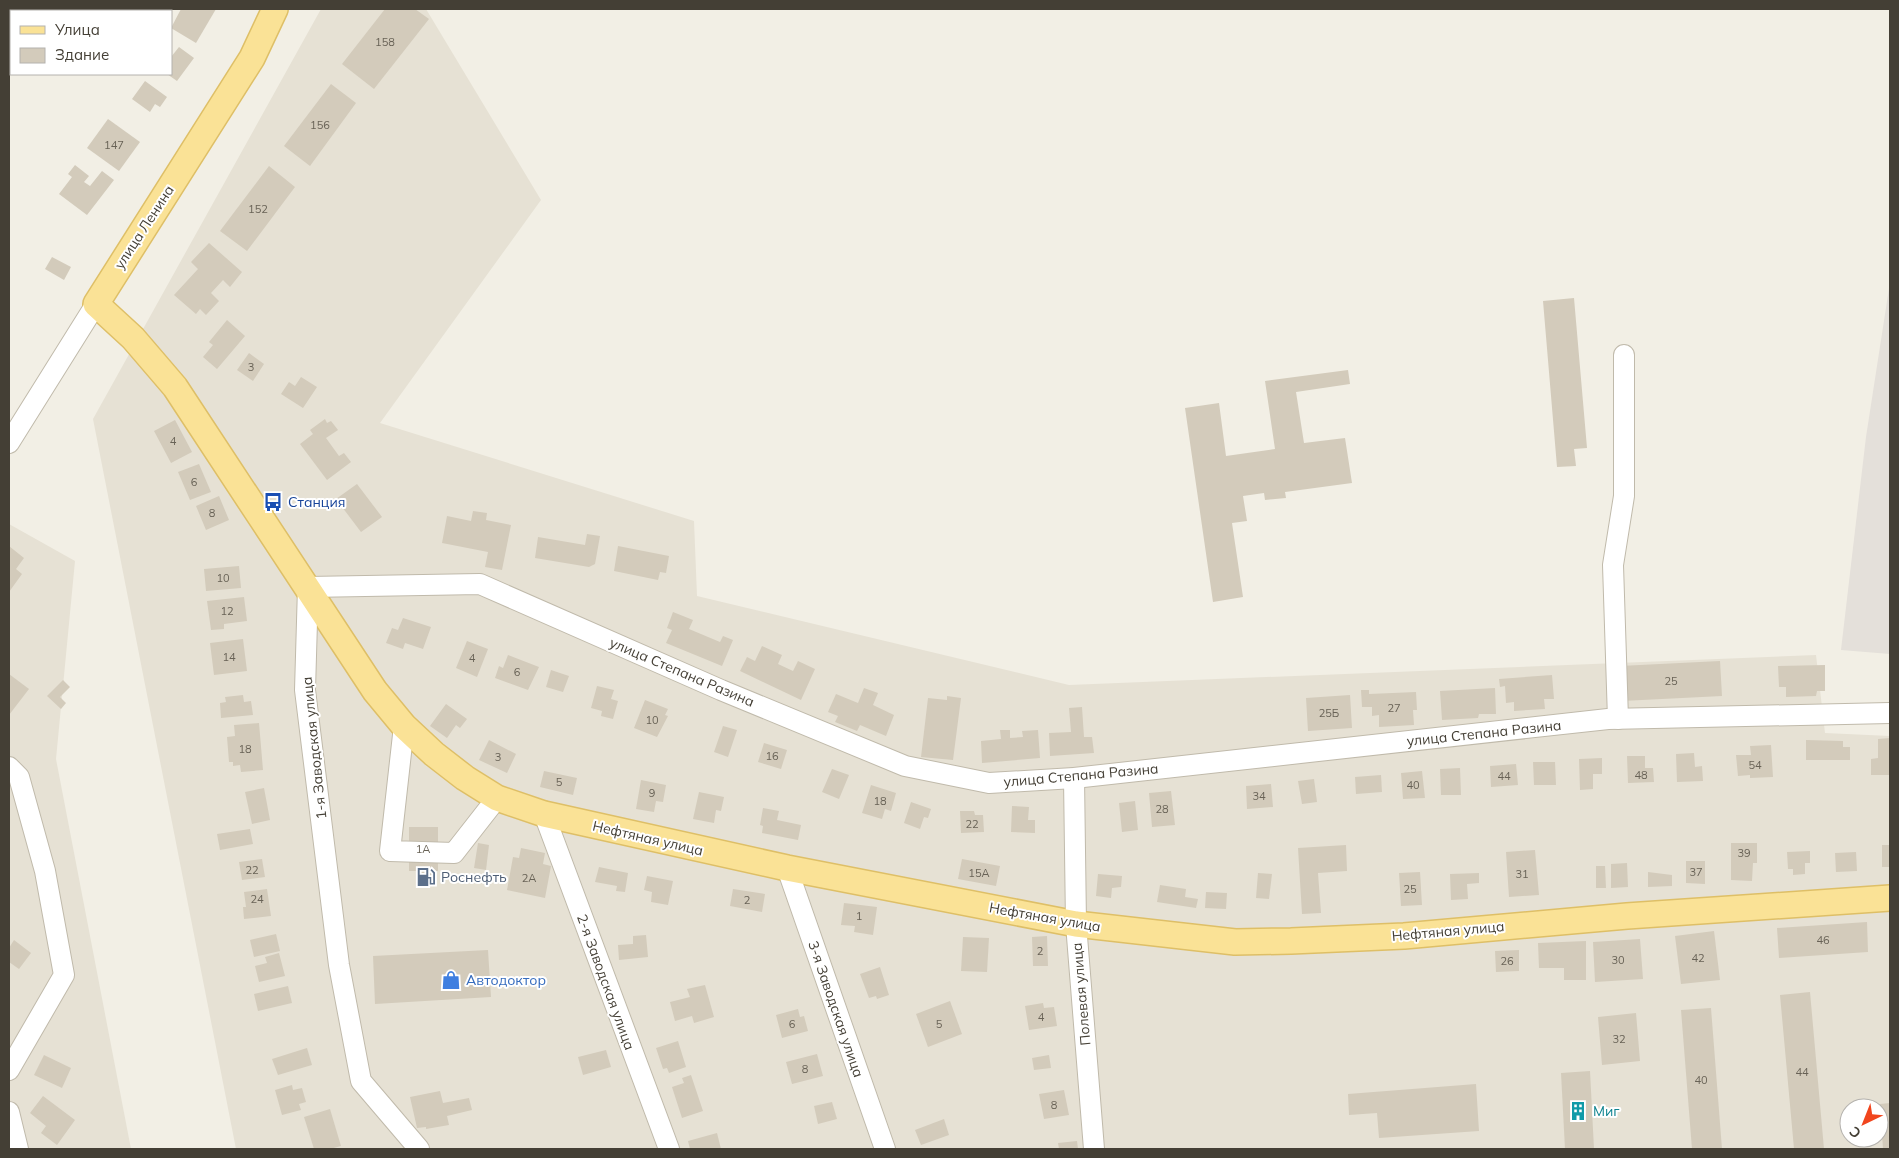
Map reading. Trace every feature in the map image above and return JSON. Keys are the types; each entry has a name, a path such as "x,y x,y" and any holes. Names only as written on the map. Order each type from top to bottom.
{"main road":[{"name":"улица Ленина","path":"96,304 252,58 275,9"},
{"path":"96,304 133,338 175,387 308,587"},
{"name":"Нефтяная улица","path":"308,587 376,691 404,726 434,754 465,778 497,798 544,814 787,868 1076,924 1235,942 1404,936 1627,916 1890,898"}],"street":[{"name":"улица Ленина","path":"9,444 96,304"},
{"path":"1618,719 1613,565 1624,496 1624,355"},
{"name":"улица Степана Разина","path":"308,587 480,584 721,690 904,766 989,783 1074,778 1618,719 1890,713"},
{"name":"1-я Заводская улица","path":"308,587 305,690 339,966 361,1081 419,1149"},
{"path":"404,726 390,851 454,853 497,798"},
{"path":"9,767 19,777 42,861 64,975 9,1070"},
{"name":"Полевая улица","path":"1074,778 1076,924 1094,1149"},
{"name":"2-я Заводская улица","path":"544,814 669,1149"},
{"name":"3-я Заводская улица","path":"787,868 886,1149"},
{"path":"9,1112 18,1149"}],"shaded area":[{"path":"321,9 426,9 541,200 380,423 694,521 697,596 1069,685 1816,655 1825,733 1890,736 1890,1149 236,1149 93,419"},
{"path":"1890,282 1890,654 1841,650 1866,437"},
{"path":"9,524 75,561 56,759 131,1149 9,1149"}],"building":[{"path":"181,9 216,9 196,43 172,29"},
{"path":"385,9 415,9 429,19 374,89 342,64"},
{"path":"179,47 194,58 177,81 168,75 172,75 172,56"},
{"path":"145,81 167,97 160,107 155,104 150,112 132,99"},
{"path":"331,84 356,103 310,166 284,146"},
{"path":"108,119 140,142 119,171 87,148"},
{"path":"75,165 89,176 84,182 90,186 102,171 114,180 87,215 59,194 72,177 68,174"},
{"path":"269,166 295,187 247,251 220,231"},
{"path":"209,243 242,272 230,287 223,280 211,293 219,301 206,315 200,309 196,314 174,295 198,269 191,262"},
{"path":"52,257 71,267 64,280 45,269"},
{"path":"1574,298 1587,448 1574,449 1576,466 1557,467 1543,301"},
{"path":"227,320 245,336 217,369 203,357 213,345 209,342"},
{"path":"249,353 264,364 253,381 237,370"},
{"path":"1348,370 1350,384 1296,392 1304,443 1345,438 1352,483 1285,492 1286,498 1265,500 1264,493 1243,496 1247,521 1232,523 1243,597 1213,602 1185,408 1219,403 1226,456 1275,449 1265,381"},
{"path":"301,377 317,387 303,408 281,394 289,382 295,386"},
{"path":"325,419 327,423 331,421 338,430 326,438 339,456 344,453 351,462 327,480 300,444 313,434 310,430"},
{"path":"175,420 192,452 171,463 154,431"},
{"path":"199,464 211,492 190,500 178,472"},
{"path":"357,484 382,517 361,532 336,499"},
{"path":"219,496 229,520 206,530 196,506"},
{"path":"473,511 487,513 486,520 511,525 502,570 485,567 488,552 442,543 447,516 471,521"},
{"path":"587,534 600,536 595,564 589,567 535,558 538,537 585,545"},
{"path":"9,546 24,558 16,569 22,574 9,592"},
{"path":"618,546 669,556 666,573 660,572 658,580 614,571"},
{"path":"239,566 241,588 206,591 204,569"},
{"path":"244,597 247,621 224,624 224,629 211,630 207,601"},
{"path":"673,612 693,620 689,629 720,642 723,636 733,640 722,666 666,643 672,630 667,628"},
{"path":"403,618 431,627 423,649 405,643 403,649 386,643 392,628 398,630"},
{"path":"243,639 247,671 214,675 210,643"},
{"path":"467,641 488,649 477,677 456,668"},
{"path":"762,646 782,655 778,664 793,671 798,661 815,669 801,700 740,671 747,657 755,661"},
{"path":"508,655 539,667 528,690 495,678 499,666 503,668"},
{"path":"1720,661 1722,696 1622,701 1620,666"},
{"path":"1825,665 1825,691 1817,691 1816,696 1786,697 1786,687 1779,687 1778,666"},
{"path":"551,670 569,676 563,692 546,687"},
{"path":"9,674 29,689 9,715"},
{"path":"1552,675 1554,699 1544,699 1545,709 1514,711 1514,702 1506,703 1505,686 1500,687 1499,679"},
{"path":"63,680 70,687 60,697 66,703 61,709 47,696"},
{"path":"597,686 614,690 611,699 618,701 613,719 601,716 602,711 591,708"},
{"path":"864,688 878,693 873,705 894,715 886,736 860,725 857,731 835,722 838,716 828,712 836,694 858,703"},
{"path":"1495,688 1496,714 1479,714 1478,718 1442,720 1440,691"},
{"path":"1361,690 1369,690 1369,694 1416,692 1417,710 1413,710 1414,725 1379,727 1379,715 1372,716 1372,707 1362,707"},
{"path":"243,695 244,702 251,701 253,715 221,718 220,703 226,702 225,697"},
{"path":"1350,695 1352,728 1308,731 1306,698"},
{"path":"947,696 961,698 953,760 921,757 928,698 947,700"},
{"path":"645,700 668,709 665,715 668,716 657,737 634,728"},
{"path":"446,704 467,719 460,728 456,725 447,738 430,726"},
{"path":"1082,707 1084,737 1092,737 1094,753 1050,756 1049,733 1071,732 1069,708"},
{"path":"259,723 263,770 241,772 240,765 233,766 233,762 229,762 227,737 235,736 234,725"},
{"path":"723,726 737,730 728,757 714,752"},
{"path":"1000,730 1010,730 1010,738 1023,737 1022,731 1038,730 1040,758 982,763 981,741 1001,739"},
{"path":"1890,738 1890,775 1871,775 1871,759 1878,758 1878,739"},
{"path":"489,740 516,754 507,773 479,760"},
{"path":"1806,740 1843,741 1843,747 1850,747 1850,760 1806,760"},
{"path":"764,743 787,750 781,769 758,762"},
{"path":"1771,745 1773,777 1750,778 1750,775 1738,776 1736,755 1751,755 1750,746"},
{"path":"1694,753 1695,767 1702,766 1703,781 1677,782 1676,754"},
{"path":"1627,756 1645,756 1645,768 1653,768 1654,782 1628,783"},
{"path":"1602,758 1602,774 1593,774 1593,789 1580,790 1579,759"},
{"path":"1533,762 1555,762 1556,785 1534,785"},
{"path":"1516,764 1518,785 1491,787 1490,766"},
{"path":"1460,768 1461,795 1441,795 1440,769"},
{"path":"832,769 849,775 839,799 822,792"},
{"path":"544,771 577,778 573,795 540,787"},
{"path":"1422,771 1425,798 1403,799 1401,773"},
{"path":"1381,775 1382,792 1356,794 1355,777"},
{"path":"1314,779 1317,802 1302,804 1298,781"},
{"path":"641,780 666,785 663,802 656,801 654,812 636,809"},
{"path":"1271,784 1273,807 1247,809 1246,786"},
{"path":"871,785 896,793 891,811 885,809 882,819 862,813"},
{"path":"264,788 270,820 252,824 245,792"},
{"path":"1171,791 1175,825 1152,827 1149,793"},
{"path":"699,792 724,797 721,811 716,810 714,823 693,819"},
{"path":"1135,801 1138,830 1122,832 1119,803"},
{"path":"911,802 931,809 928,818 924,817 920,829 904,823"},
{"path":"1012,806 1029,807 1028,820 1035,820 1035,833 1011,832"},
{"path":"763,808 779,811 777,820 801,825 798,840 762,833 763,826 760,825"},
{"path":"960,811 974,811 975,815 983,815 984,832 961,833"},
{"path":"409,827 438,827 438,871 432,871 432,886 416,886 416,871 409,871"},
{"path":"250,829 253,844 220,850 217,834"},
{"path":"478,843 489,845 486,870 474,868"},
{"path":"1731,843 1757,843 1757,863 1753,863 1752,881 1731,880"},
{"path":"1346,845 1347,871 1318,873 1321,913 1302,914 1298,848"},
{"path":"1882,845 1890,845 1890,867 1882,867"},
{"path":"521,848 545,853 543,864 551,866 545,898 507,890 513,857 519,858"},
{"path":"1535,850 1539,895 1509,897 1506,852"},
{"path":"1810,851 1810,863 1805,863 1805,874 1793,875 1793,869 1788,869 1787,852"},
{"path":"1856,852 1857,871 1836,872 1835,853"},
{"path":"262,859 265,877 242,880 239,862"},
{"path":"962,859 1000,866 996,886 958,879"},
{"path":"1686,861 1705,861 1705,884 1686,883"},
{"path":"1627,863 1628,887 1611,888 1611,864"},
{"path":"1596,866 1605,866 1606,888 1596,888"},
{"path":"599,867 628,873 625,892 616,891 617,886 595,882"},
{"path":"1420,872 1422,905 1401,906 1399,873"},
{"path":"1648,872 1672,875 1672,886 1648,887"},
{"path":"1258,873 1272,874 1269,899 1256,898"},
{"path":"1479,873 1479,883 1467,884 1468,899 1451,900 1450,874"},
{"path":"1098,874 1122,876 1121,887 1112,888 1111,898 1096,896"},
{"path":"647,876 673,881 668,905 651,902 652,892 644,890"},
{"path":"1160,885 1186,889 1185,897 1198,899 1196,908 1157,902"},
{"path":"267,889 271,916 244,919 243,907 246,907 244,892"},
{"path":"733,889 765,894 762,912 730,906"},
{"path":"1206,892 1227,893 1226,909 1205,908"},
{"path":"844,903 877,907 873,935 854,932 855,926 841,925"},
{"path":"1867,922 1868,952 1779,958 1777,928"},
{"path":"1714,931 1720,980 1681,984 1675,936"},
{"path":"276,934 280,951 254,957 250,940"},
{"path":"646,935 648,957 619,960 618,945 633,944 633,936"},
{"path":"1047,936 1048,966 1033,966 1032,937"},
{"path":"963,937 989,938 987,972 961,971"},
{"path":"1640,939 1643,979 1595,982 1593,942"},
{"path":"14,940 31,953 19,969 9,962 9,948"},
{"path":"1586,941 1586,980 1564,980 1564,968 1539,968 1538,943"},
{"path":"488,950 491,997 375,1004 373,956"},
{"path":"1519,950 1519,971 1496,972 1495,951"},
{"path":"279,953 285,976 259,982 255,966 267,963 265,957"},
{"path":"880,967 889,995 877,999 876,996 869,998 860,974"},
{"path":"705,985 714,1017 694,1023 692,1016 675,1021 670,1002 690,997 687,989"},
{"path":"288,986 292,1003 258,1011 254,994"},
{"path":"1810,992 1824,1149 1794,1149 1780,995"},
{"path":"950,1001 962,1034 928,1047 916,1014"},
{"path":"1043,1003 1044,1008 1054,1007 1057,1026 1029,1030 1025,1006"},
{"path":"1711,1008 1722,1149 1692,1149 1681,1010"},
{"path":"798,1009 800,1017 804,1016 808,1031 782,1038 776,1015"},
{"path":"1636,1013 1640,1061 1602,1065 1598,1017"},
{"path":"678,1041 686,1067 669,1073 667,1068 663,1069 656,1048"},
{"path":"307,1048 312,1065 278,1075 272,1059"},
{"path":"606,1050 611,1067 583,1075 578,1057"},
{"path":"817,1054 823,1076 792,1084 786,1062"},
{"path":"44,1055 71,1068 62,1088 34,1075"},
{"path":"1049,1055 1051,1068 1034,1070 1032,1058"},
{"name":"Миг","path":"1590,1071 1594,1149 1565,1149 1561,1073"},
{"path":"691,1075 703,1111 682,1118 672,1087 684,1083 682,1078"},
{"path":"1476,1084 1479,1131 1379,1138 1377,1113 1349,1115 1348,1094"},
{"path":"292,1085 293,1090 302,1088 306,1102 299,1104 301,1110 282,1115 275,1090"},
{"path":"1064,1090 1069,1115 1044,1119 1039,1094"},
{"path":"440,1091 443,1103 469,1098 472,1110 447,1116 449,1125 426,1129 426,1127 417,1128 410,1097"},
{"path":"43,1096 75,1120 57,1145 41,1133 46,1126 30,1113"},
{"path":"832,1102 837,1119 818,1124 814,1106"},
{"path":"1889,1103 1890,1149 1883,1149 1889,1148"},
{"path":"330,1109 341,1146 330,1149 314,1149 304,1117"},
{"path":"944,1119 949,1135 921,1145 915,1130"},
{"path":"717,1133 721,1149 690,1149 688,1141"},
{"path":"1077,1141 1078,1149 1059,1149 1058,1143"}],"place":[{"name":"Станция","path":"273,502"},
{"name":"Роснефть","path":"426,877"},
{"name":"Автодоктор","path":"451,980"},
{"name":"Миг","path":"1578,1111"}]}
